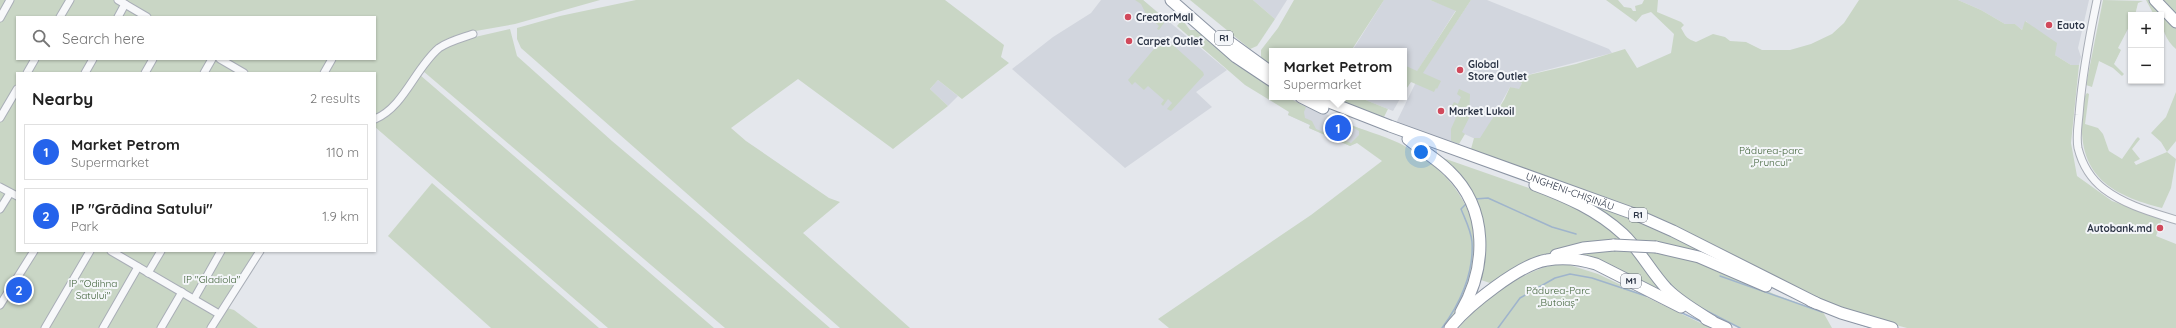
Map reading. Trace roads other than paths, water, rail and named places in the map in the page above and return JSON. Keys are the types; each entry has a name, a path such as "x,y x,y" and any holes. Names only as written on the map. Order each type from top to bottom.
{"highway":[{"name":"R1","path":"1171,0 1236,57 1269,79"},
{"name":"R1","path":"1180,0 1224,38 1269,70"},
{"path":"2155,0 2176,22"},
{"name":"R1","path":"1308,100 1343,116 1408,140 1451,151"},
{"name":"R1","path":"1324,100 1451,151"},
{"path":"1408,140 1449,171 1456,179 1468,196 1478,224 1481,245 1479,265 1467,301 1452,325"},
{"name":"UNGHENI-CHIȘINĂU","path":"1451,151 1637,215 1674,230 1816,303"},
{"name":"UNGHENI-CHIȘINĂU","path":"1451,151 1565,197 1591,210 1624,235 1667,288 1681,301 1712,321"},
{"name":"M1","path":"1452,325 1496,286 1515,274 1556,255 1576,250 1614,245 1656,246 1699,257 1787,294 1841,313 1892,328"},
{"name":"M1","path":"1545,260 1568,258 1596,264 1726,328"}],"street":[{"path":"0,18 10,0"},
{"path":"61,16 70,0"},
{"path":"118,0 146,16"},
{"path":"2097,0 2087,56 2078,132 2078,146 2082,159 2090,176 2102,188 2120,200 2176,220"},
{"path":"2087,56 2102,0"},
{"path":"119,16 125,4"},
{"path":"376,119 383,116 393,106 439,48 452,41 473,34"},
{"path":"28,72 34,60"},
{"path":"86,72 92,60"},
{"path":"146,72 152,60"},
{"path":"205,72 211,60"},
{"path":"222,60 242,72"},
{"path":"325,72 331,60"},
{"path":"0,118 16,91"},
{"path":"0,186 14,193 0,209"},
{"path":"0,305 33,252"},
{"path":"45,328 89,252"},
{"path":"113,252 219,314"},
{"path":"148,273 160,252"},
{"path":"194,299 220,252"},
{"path":"212,328 219,314 259,252"},
{"path":"102,328 138,267"},
{"path":"161,328 182,292"}],"waterway":[{"path":"1475,199 1488,198 1552,227 1576,234"},
{"path":"1442,328 1455,309 1464,288 1471,265 1472,242 1468,225 1461,209 1467,203"},
{"path":"1498,328 1520,298 1555,278 1570,274 1592,278 1646,296"},
{"path":"1720,276 1822,312"},
{"path":"1665,279 1678,292"},
{"path":"1699,307 1740,328"},
{"path":"1680,312 1702,322"},
{"path":"1837,317 1872,328"}],"place":[{"name":"CreatorMall","path":"1128,17"},
{"name":"Eauto","path":"2049,25"},
{"name":"Carpet Outlet","path":"1129,41"},
{"name":"Global Store Outlet","path":"1460,70"},
{"name":"Market Lukoil","path":"1441,111"},
{"name":"Market Petrom","path":"1338,128"},
{"name":"Autobank.md","path":"2160,228"},
{"name":"IP \"Grădina Satului\"","path":"19,290"}],"park label":[{"name":"Pădurea-parc „Pruncul“","path":"1771,156"},
{"name":"IP \"Gladiola\"","path":"212,279"},
{"name":"IP \"Odihna Satului\"","path":"93,288"},
{"name":"Pădurea-Parc „Butoiaș”","path":"1558,296"}]}
